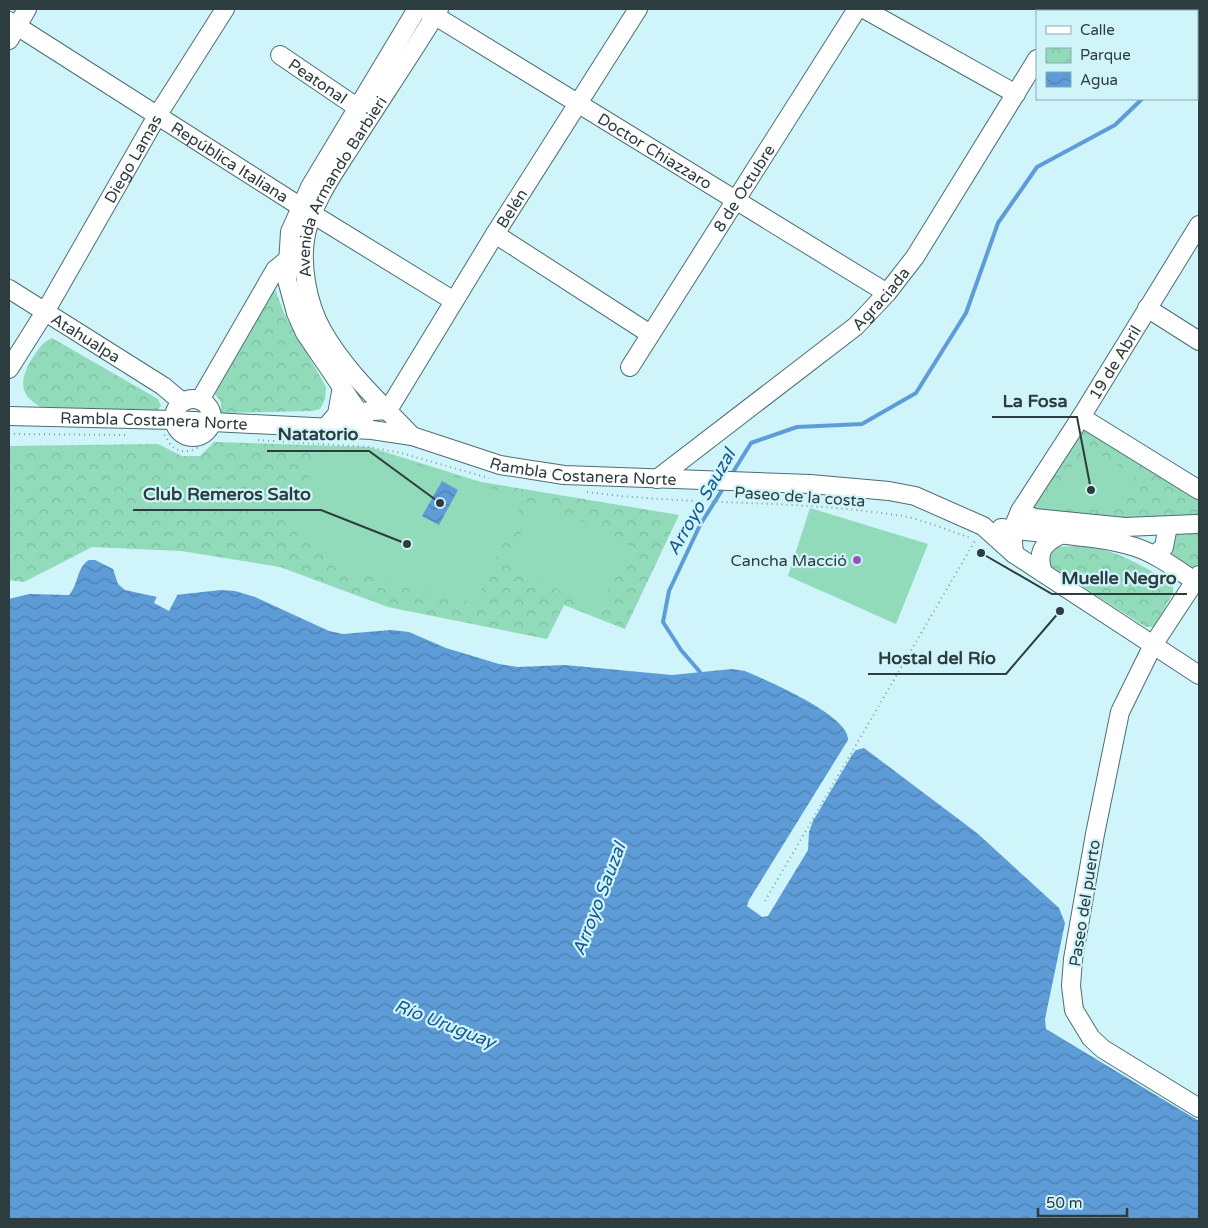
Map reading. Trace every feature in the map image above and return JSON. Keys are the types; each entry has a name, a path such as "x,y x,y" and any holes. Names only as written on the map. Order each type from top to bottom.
{"street":[{"path":"11,29 27,9"},
{"name":"Diego Lamas","path":"9,369 45,312 158,116 225,9"},
{"name":"Avenida Armando Barbieri","path":"372,430 304,333 287,280 306,234 310,187 417,9"},
{"name":"Belén","path":"388,410 495,234 638,9"},
{"name":"8 de Octubre","path":"630,367 857,9"},
{"path":"864,9 1016,94"},
{"name":"Avenida Armando Barbieri","path":"307,211 322,191 433,11"},
{"name":"Doctor Chiazzaro","path":"433,11 887,293"},
{"name":"República Italiana","path":"11,29 158,116 307,211 454,301"},
{"name":"Peatonal","path":"280,55 358,108"},
{"name":"Agraciada","path":"657,479 856,326 887,293 915,257 1036,61"},
{"name":"19 de Abril","path":"1014,554 1012,530 1020,511 1081,417 1146,308 1199,225"},
{"path":"495,234 650,334"},
{"path":"200,400 275,270 295,259"},
{"name":"Avenida Armando Barbieri","path":"295,259 320,327 367,391 412,436"},
{"name":"Atahualpa","path":"9,289 163,386 182,402"},
{"path":"1146,308 1199,340"},
{"path":"333,428 342,387"},
{"path":"192,399 200,400 212,412 211,430 194,438 182,435 174,426 175,411 182,402 192,399"},
{"path":"333,428 358,412 388,410"},
{"name":"Rambla Costanera Norte","path":"12,411 173,420"},
{"path":"1081,417 1199,490"},
{"name":"Rambla Costanera Norte","path":"211,430 333,428 372,430 412,436 500,465 564,475 810,484 867,488 915,496 1014,554 1199,675"},
{"path":"1020,511 1034,518 1125,527 1196,524"},
{"path":"1154,555 1164,547 1168,526"},
{"path":"979,533 1012,530 1113,542 1135,547 1154,555 1198,580"},
{"path":"1043,573 1038,559 1040,551 1047,542 1058,536"},
{"name":"Paseo del puerto","path":"1198,580 1153,645 1120,712 1095,834 1073,958 1071,986 1074,1010 1091,1038 1103,1049 1199,1108"}],"path":[{"path":"156,435 165,435 170,444 179,451 190,451 202,447 211,430"},
{"path":"9,434 126,435"},
{"path":"250,440 368,447 494,478"},
{"name":"Paseo de la costa","path":"586,491 695,501 790,505 903,517 979,533"},
{"path":"765,901 979,533"}],"green space":[{"path":"275,289 284,313 326,387 325,399 320,409 312,411 221,413 221,402 215,394"},
{"path":"52,338 158,399 161,406 155,413 43,408 29,399 25,393 23,382 31,360 45,342"},
{"path":"1082,427 1199,497 1199,517 1125,522 1027,509"},
{"path":"214,442 369,447 481,482 679,515 625,629 564,605 547,639 388,607 280,567 181,551 92,547 24,582 9,580 9,446 158,444 182,456 200,456"},
{"path":"1086,446 1135,476 1111,512 1046,504"},
{"path":"365,449 524,499 475,604 338,567 284,521 323,452"},
{"path":"537,500 630,545 598,609 506,564"},
{"name":"Cancha Macció","path":"810,508 928,544 896,624 788,576"},
{"path":"1174,530 1199,531 1199,562 1194,571 1169,554"},
{"path":"1084,546 1110,552 1132,561 1173,583 1173,593 1154,627 1146,627 1051,567 1047,563 1046,554 1052,547"}],"water":[{"path":"442,481 458,490 439,525 422,516"},
{"name":"Río Uruguay","path":"89,560 95,560 113,569 118,584 125,590 157,597 221,590 235,591 255,597 329,631 343,634 391,630 409,632 446,648 499,664 518,667 565,665 672,675 732,669 745,671 822,710 836,720 845,731 848,740 747,906 762,917 768,916 808,850 809,832 813,821 852,755 856,750 864,748 977,833 1059,908 1065,923 1045,1019 1046,1029 1199,1121 1199,1219 9,1219 9,599 29,594 69,595 75,586 82,567"}],"pier":[{"path":"179,592 169,611 154,603 158,594"}],"waterway":[{"name":"Arroyo Sauzal","path":"730,477 751,443 797,427 862,424 916,393 966,313 998,223 1037,167 1115,125 1141,100"},
{"name":"Arroyo Sauzal","path":"699,676 700,672 681,650 663,622 669,591 700,525 724,487"}],"place":[{"name":"La Fosa","path":"1091,490"},
{"name":"Natatorio","path":"440,503"},
{"name":"Club Remeros Salto","path":"407,544"},
{"name":"Muelle Negro","path":"981,553"},
{"name":"Cancha Macció","path":"857,560"},
{"name":"Hostal del Río","path":"1060,611"}]}
